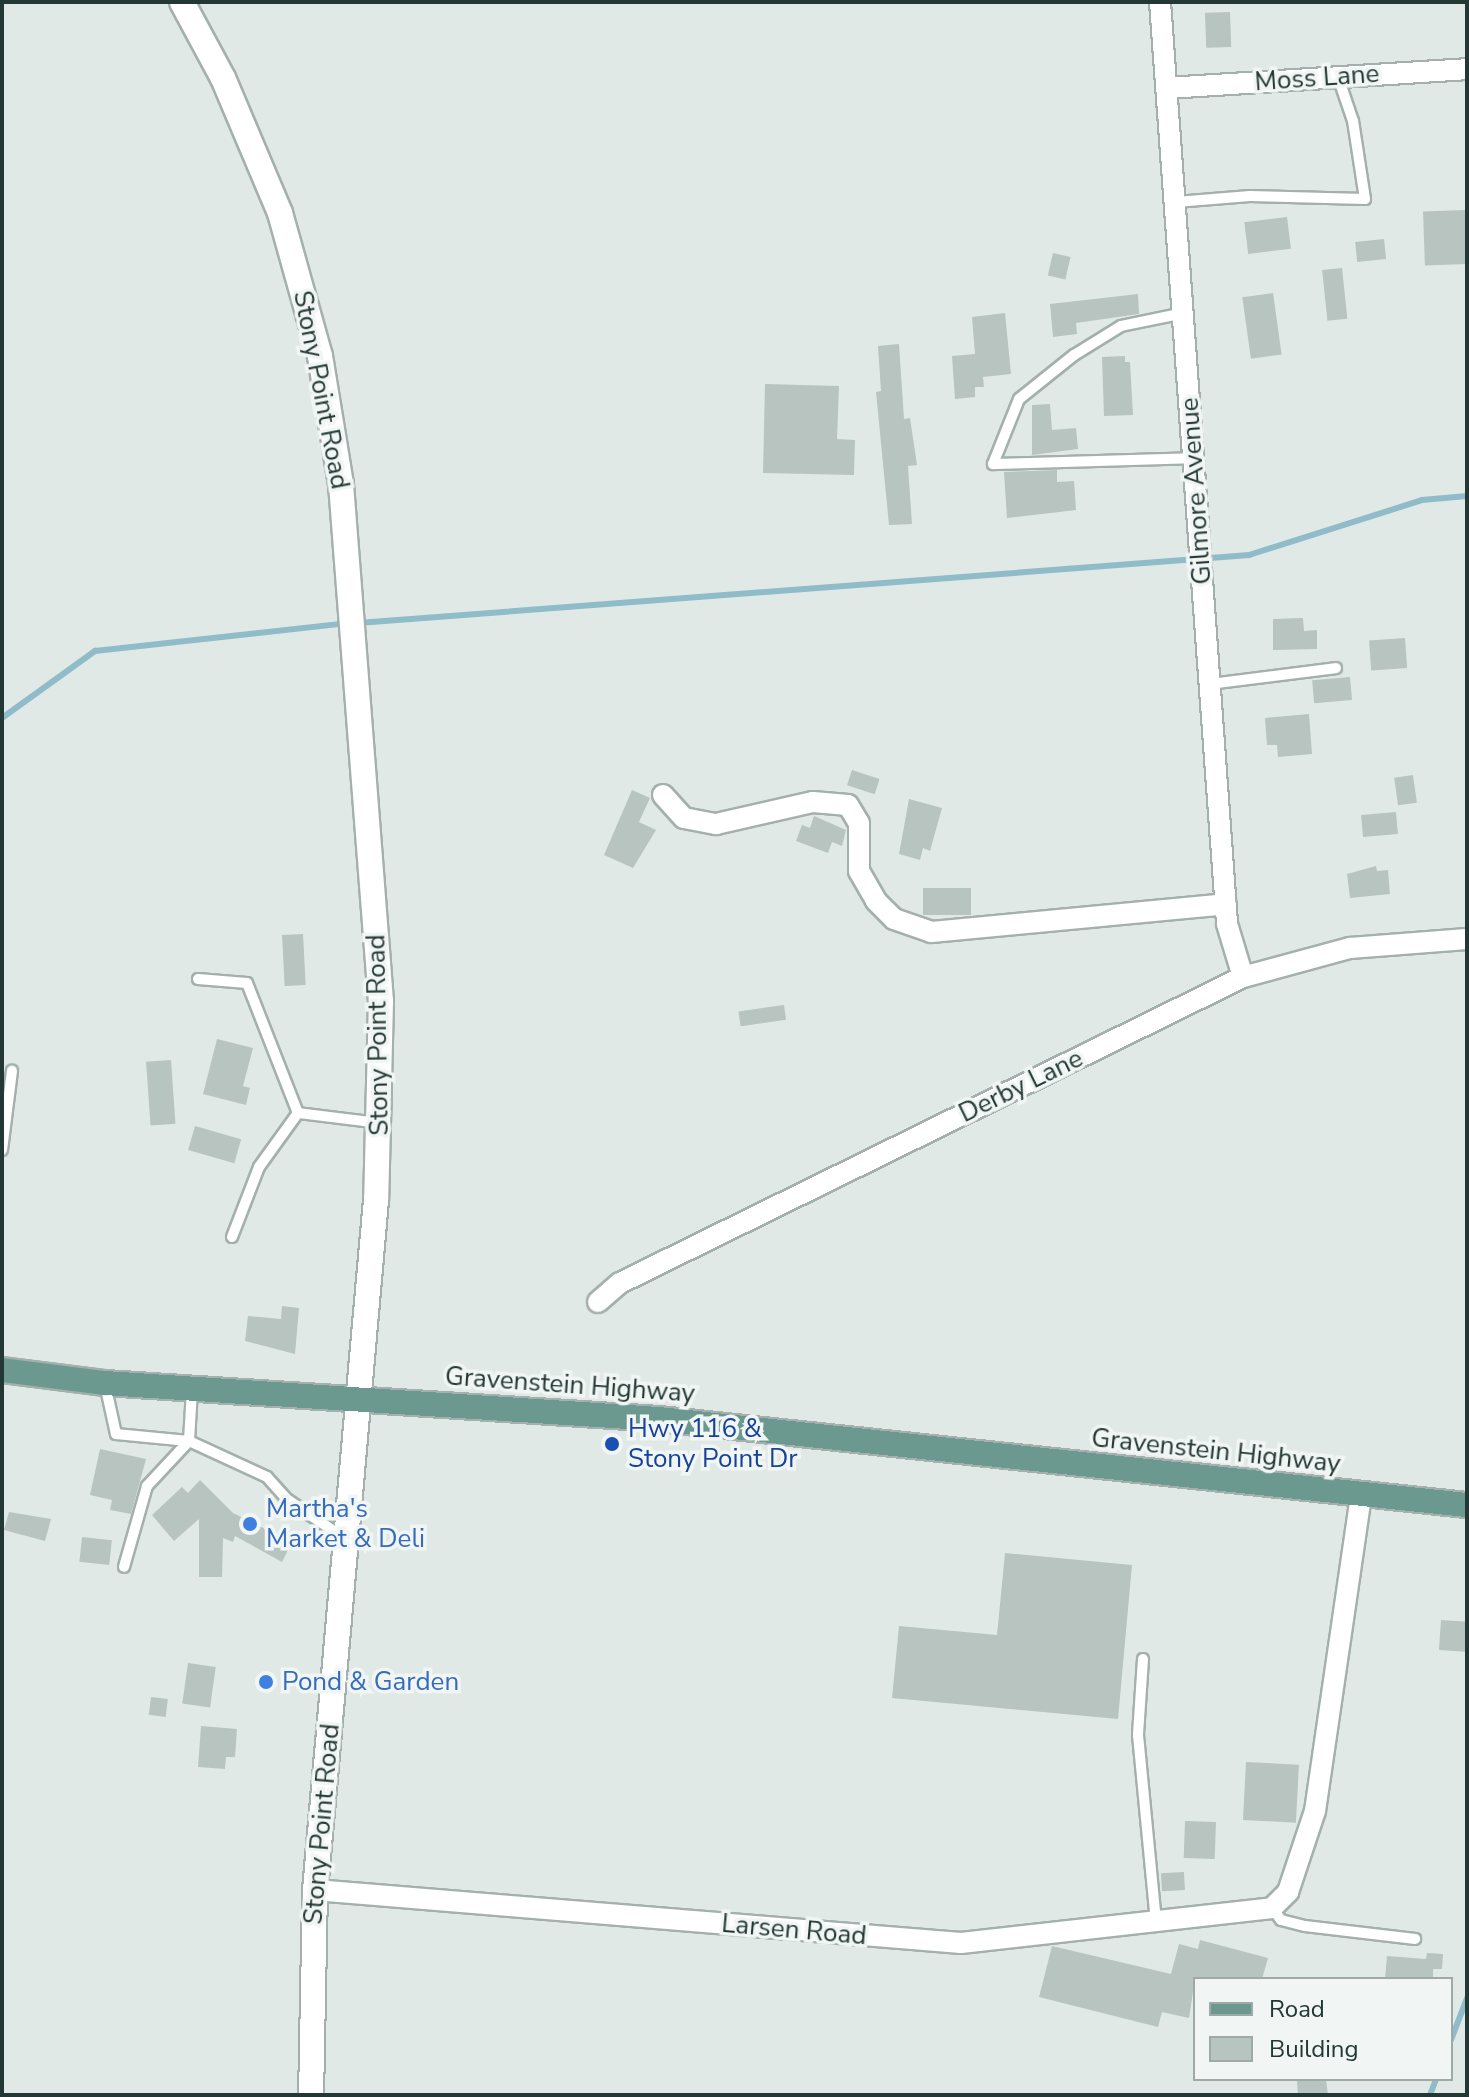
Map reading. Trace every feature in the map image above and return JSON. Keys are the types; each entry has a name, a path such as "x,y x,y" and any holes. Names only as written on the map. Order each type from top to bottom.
{"main road":[{"name":"Stony Point Road","path":"182,2 255,148 296,266 329,402 345,535 381,1001 381,1123 315,1890 311,2095"},
{"name":"Gravenstein Highway","path":"2,1370 105,1383 688,1421 1467,1505"}],"street":[{"name":"Gilmore Avenue","path":"1160,2 1226,904 1243,977"},
{"name":"Moss Lane","path":"1167,88 1467,69"},
{"path":"663,795 684,818 716,824 813,802 848,805 859,823 859,871 876,901 894,919 931,932 1226,904"},
{"name":"Derby Lane","path":"598,1302 620,1283 1243,977 1350,948 1467,939"},
{"path":"1272,1908 1288,1892 1299,1868 1315,1811 1361,1495"},
{"name":"Larsen Road","path":"315,1890 961,1943 1272,1908"}],"lane":[{"path":"1176,202 1250,196 1365,199 1353,121 1338,77"},
{"path":"1184,313 1121,326 1063,364 1019,399 993,464 1194,458"},
{"path":"1210,684 1336,668"},
{"path":"198,979 247,983 298,1113"},
{"path":"2,1150 12,1071"},
{"path":"298,1113 381,1123"},
{"path":"232,1237 259,1167 298,1113"},
{"path":"105,1383 116,1434 189,1441 267,1477 288,1500 346,1539"},
{"path":"124,1567 147,1486 189,1441 192,1388"},
{"path":"1143,1659 1138,1735 1156,1923"},
{"path":"1272,1908 1281,1920 1305,1926 1415,1939"}],"building":[{"path":"1230,12 1231,47 1206,48 1205,13"},
{"path":"1465,210 1467,264 1425,265 1423,211"},
{"path":"1287,217 1291,249 1248,254 1244,222"},
{"path":"1384,239 1386,259 1357,262 1355,242"},
{"path":"1053,253 1071,257 1065,279 1048,275"},
{"path":"1342,268 1347,319 1327,321 1322,270"},
{"path":"1273,293 1282,354 1251,359 1242,297"},
{"path":"1138,294 1139,314 1076,323 1077,334 1053,337 1050,304"},
{"path":"1005,313 1011,374 983,377 984,387 975,387 975,397 955,399 952,356 975,354 972,317"},
{"path":"899,344 904,419 910,418 917,465 908,466 912,524 889,525 876,392 881,391 878,346"},
{"path":"1125,356 1125,362 1130,362 1133,415 1104,416 1102,357"},
{"path":"765,384 839,386 837,439 855,440 854,475 763,473"},
{"path":"1050,404 1052,430 1076,428 1078,449 1032,455 1032,405"},
{"path":"1057,470 1057,482 1074,481 1076,510 1007,518 1004,472"},
{"path":"1303,618 1304,631 1317,630 1317,649 1273,650 1273,619"},
{"path":"1405,638 1407,668 1371,670 1369,641"},
{"path":"1350,677 1352,700 1314,703 1312,680"},
{"path":"1309,714 1312,754 1278,757 1277,745 1267,745 1265,718"},
{"path":"852,770 880,779 875,794 847,785"},
{"path":"1413,775 1417,803 1398,805 1394,778"},
{"path":"632,790 650,798 639,822 656,830 633,868 604,855"},
{"path":"909,799 942,808 930,851 923,848 920,860 899,854"},
{"path":"1396,812 1398,834 1363,837 1361,815"},
{"path":"814,816 846,830 842,846 832,842 828,853 796,841 802,825 810,828"},
{"path":"1376,866 1377,871 1388,870 1390,894 1350,898 1347,874"},
{"path":"923,888 971,888 971,915 923,915"},
{"path":"303,934 306,985 285,986 282,935"},
{"path":"784,1005 786,1020 741,1026 738,1011"},
{"path":"217,1039 253,1048 243,1086 250,1088 246,1105 203,1094"},
{"path":"171,1060 175,1124 151,1126 146,1062"},
{"path":"195,1126 241,1139 234,1163 188,1150"},
{"path":"282,1306 299,1308 295,1354 245,1341 248,1316 281,1319"},
{"path":"100,1449 146,1459 131,1514 110,1510 112,1500 90,1495"},
{"path":"200,1480 233,1513 292,1542 282,1562 235,1536 233,1542 223,1538 222,1577 199,1577 199,1519 174,1541 152,1515 182,1487 188,1493"},
{"path":"9,1512 51,1519 45,1541 4,1530"},
{"path":"82,1537 112,1540 109,1565 79,1562"},
{"path":"1005,1553 1132,1565 1118,1719 892,1698 899,1626 997,1635"},
{"path":"1441,1620 1467,1622 1465,1652 1439,1650"},
{"path":"188,1663 216,1667 210,1707 182,1704"},
{"path":"151,1697 168,1699 166,1717 149,1715"},
{"path":"201,1726 237,1729 235,1757 226,1757 225,1769 198,1767"},
{"path":"1246,1762 1299,1765 1296,1823 1243,1820"},
{"path":"1185,1821 1216,1822 1215,1859 1184,1858"},
{"path":"1184,1872 1185,1890 1162,1891 1161,1873"},
{"path":"1200,1940 1268,1958 1263,1977 1193,1977 1189,2018 1162,2012 1158,2027 1039,1997 1052,1946 1171,1974 1179,1944 1198,1949"},
{"path":"1427,1953 1443,1954 1442,1969 1433,1969 1433,1977 1385,1977 1387,1956 1426,1959"},
{"path":"1297,2081 1326,2081 1328,2095 1298,2095"}],"waterway":[{"path":"358,623 1249,555 1422,500 1467,496"},
{"path":"2,718 95,651 347,623"},
{"path":"1453,2035 1467,1998"},
{"path":"1430,2095 1435,2081"}],"place":[{"name":"Hwy 116 & Stony Point Dr","path":"612,1444"},
{"name":"Martha's Market & Deli","path":"250,1524"},
{"name":"Pond & Garden","path":"266,1682"}]}
